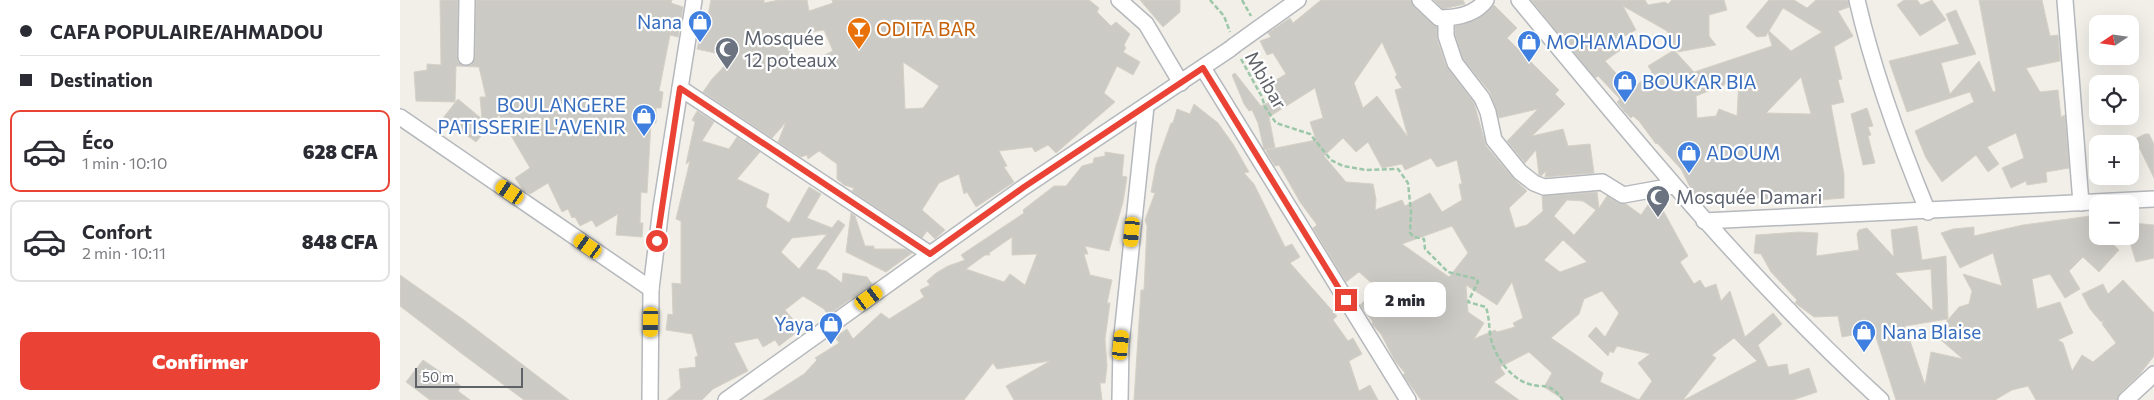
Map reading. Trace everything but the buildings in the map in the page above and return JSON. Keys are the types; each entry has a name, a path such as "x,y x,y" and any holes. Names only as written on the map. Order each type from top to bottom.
{"street":[{"path":"466,58 467,0"},
{"path":"650,400 651,289 661,208 694,0"},
{"path":"1119,0 1146,24 1181,83"},
{"path":"726,400 1024,187 1234,47 1298,0"},
{"path":"1420,0 1431,13 1439,18 1457,18 1486,0"},
{"path":"1519,0 1704,221 1847,369 1881,400"},
{"path":"1857,0 1865,37 1890,118 1928,212"},
{"path":"2065,0 2081,204"},
{"path":"1446,18 1446,36 1455,63 1482,98 1488,112 1494,140 1512,163 1528,179 1544,187 1602,182 1623,195 1673,186"},
{"path":"1203,68 1408,400"},
{"path":"680,88 930,254"},
{"path":"1120,400 1121,345 1146,106"},
{"path":"400,117 651,289"},
{"path":"1704,221 1928,212 2154,199"},
{"path":"2126,400 2154,374"}],"path":[{"name":"Mbibar","path":"1210,0 1224,16 1234,47 1245,64 1265,107 1276,123 1310,134 1331,160 1343,166 1366,170 1398,169 1408,183 1411,212 1410,232 1414,237 1424,239 1425,249 1448,272 1468,275 1477,279 1478,282 1468,302 1486,307 1490,323 1490,333 1499,360 1519,380 1529,384 1552,388 1563,400"},
{"path":"1242,0 1258,28"}],"place":[{"name":"Nana","path":"700,43"},
{"name":"ODITA BAR","path":"859,50"},
{"name":"MOHAMADOU","path":"1529,63"},
{"name":"Mosquée 12 poteaux","path":"727,70"},
{"name":"BOUKAR BIA","path":"1625,103"},
{"name":"BOULANGERE PATISSERIE L'AVENIR","path":"644,137"},
{"name":"ADOUM","path":"1689,174"},
{"name":"Mosquée Damari","path":"1658,218"},
{"name":"Yaya","path":"831,345"},
{"name":"Nana Blaise","path":"1864,353"}],"route":[{"path":"657,241 680,88 930,254 1024,187 1203,68 1346,300"}]}
